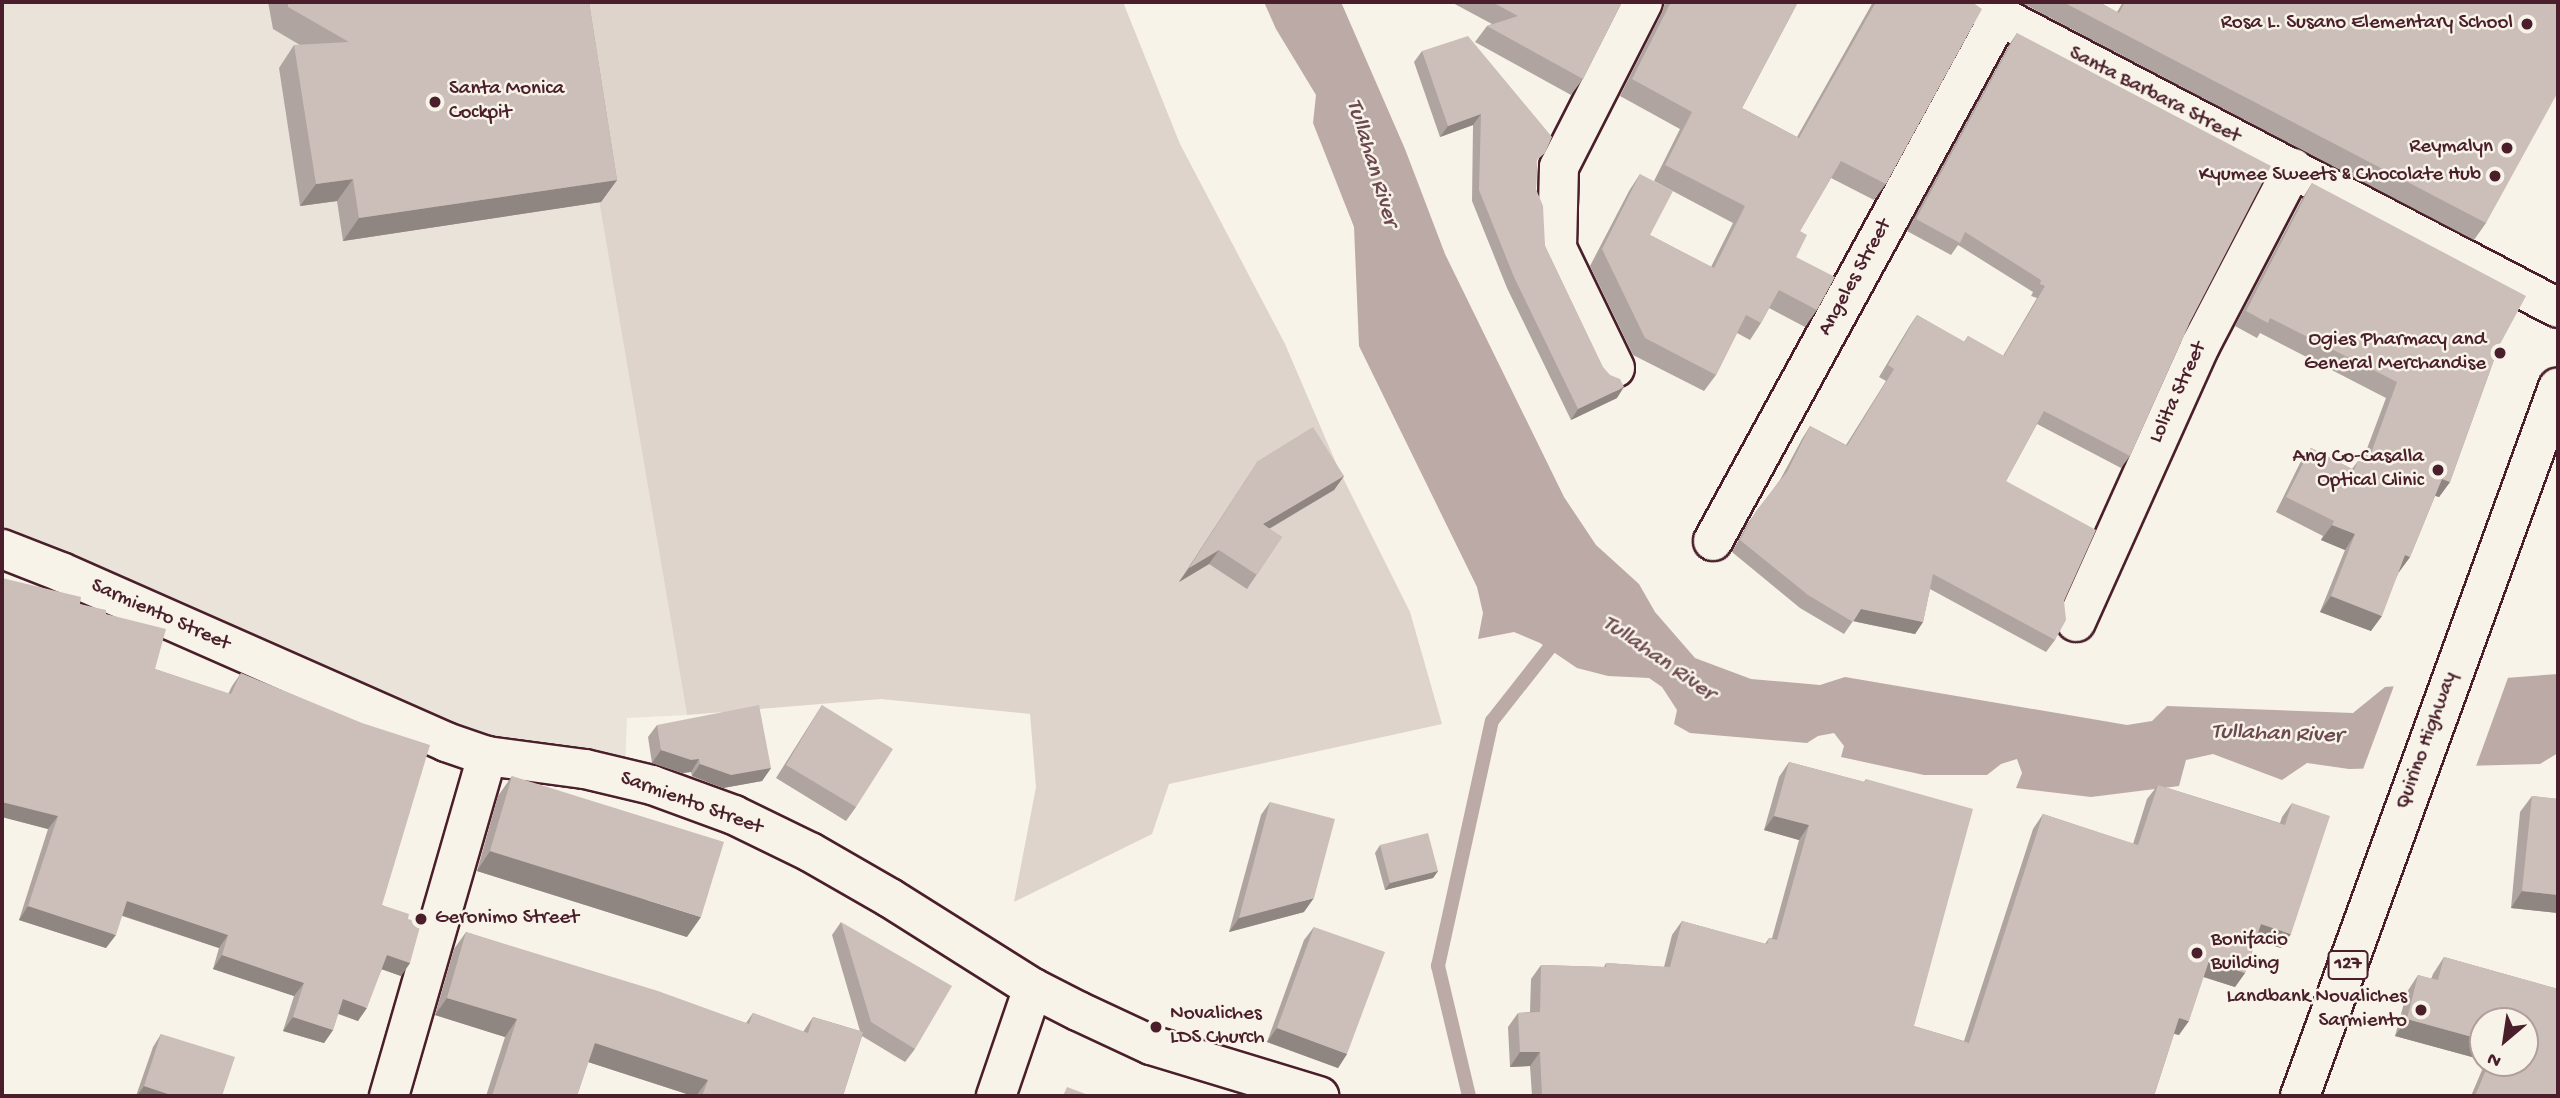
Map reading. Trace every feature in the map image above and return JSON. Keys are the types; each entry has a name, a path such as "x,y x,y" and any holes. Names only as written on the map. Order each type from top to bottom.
{"street":[{"path":"1615,368 1557,248 1559,167 1643,2"},
{"name":"Santa Barbara Street","path":"1986,9 2558,308"},
{"name":"Angeles Street","path":"1713,541 1986,9"},
{"name":"Lolita Street","path":"2076,622 2200,346 2293,168"},
{"name":"Quirino Highway","path":"2300,1096 2558,387"},
{"name":"Sarmiento Street","path":"2,549 61,572 420,731 487,756 652,785 734,815 810,852 890,898 1033,988 1151,1045 1319,1096"},
{"path":"389,1096 487,756"},
{"path":"996,1096 1033,988"}],"shaded area":[{"path":"6,2 565,2 687,715 627,718 625,772 463,741 2,536 2,7"},
{"path":"565,2 1123,2 1180,144 1285,344 1339,470 1410,612 1442,724 1169,784 1152,834 1014,902 1036,787 1030,714 881,699 687,715"}],"water":[{"name":"Tullahan River","path":"1264,2 1341,2 1405,149 1445,254 1564,497 1596,545 1639,584 1655,612 1695,658 1751,679 1820,685 1845,677 2127,725 2152,721 2167,706 2353,713 2385,687 2558,674 2558,753 2540,764 2349,769 2307,763 2282,780 2213,754 2186,760 2179,786 2091,797 2016,788 2022,773 2017,759 2001,764 1987,775 1924,775 1841,757 1844,746 1834,733 1818,736 1807,743 1690,733 1674,724 1677,710 1662,687 1649,678 1608,676 1577,668 1540,643 1514,632 1478,639 1483,613 1477,587 1359,346 1354,227 1313,123 1316,95 1276,29"}],"pier":[{"path":"2509,675 2475,769 2362,772 2395,683"}],"building":[{"name":"Santa Monica Cockpit","path":"288,2 589,2 617,180 359,218 353,179 316,184 294,45 349,42 288,7"},
{"path":"1492,2 1622,2 1583,79 1487,26 1518,16"},
{"path":"1671,2 1798,2 1742,108 1799,138 1876,2 1972,2 1982,9 1886,184 1841,161 1800,231 1807,235 1796,257 1835,277 1817,310 1779,290 1761,323 1746,315 1716,375 1645,338 1602,249 1640,174 1673,191 1650,235 1714,268 1745,206 1665,165 1692,112 1632,79"},
{"path":"2063,2 2099,2 2119,13 2125,2 2558,2 2558,92 2486,223"},
{"path":"2017,33 2271,166 2189,324 2130,456 2044,411 2006,481 2096,530 2064,601 2066,620 2055,640 1933,574 1923,622 1861,609 1853,622 1808,595 1740,540 1756,511 1787,472 1810,426 1847,446 1894,369 1888,365 1917,315 1965,342 1968,336 2004,356 2045,286 2040,284 2041,280 1965,232 1960,243 1916,219"},
{"path":"1468,36 1552,137 1545,153 1537,160 1536,189 1543,206 1545,246 1603,367 1610,375 1620,379 1624,387 1578,409 1514,277 1479,190 1481,114 1448,126 1422,51"},
{"path":"2312,183 2526,296 2499,346 2450,482 2442,479 2410,557 2405,555 2382,616 2331,596 2355,534 2332,525 2334,521 2286,497 2311,448 2354,470 2358,461 2367,464 2397,382 2270,318 2268,323 2246,311"},
{"path":"1313,427 1344,476 1263,524 1282,537 1257,575 1219,550 1189,568 1258,461"},
{"path":"2,578 81,597 80,604 106,610 106,614 166,629 155,669 231,694 241,673 362,723 430,745 382,905 409,914 408,919 421,923 410,963 387,955 367,1008 343,999 333,1030 293,1017 304,983 222,955 228,935 127,901 116,935 28,906 58,816 2,802"},
{"path":"759,705 771,768 731,775 700,764 699,759 691,760 661,750 657,725"},
{"path":"822,705 893,749 856,807 786,765"},
{"path":"1789,762 1865,782 1866,779 1973,809 1914,1026 1969,1043 2043,814 2138,845 2158,785 2285,825 2292,803 2330,816 2291,934 2261,924 2245,973 2209,961 2189,1021 2179,1018 2154,1096 1542,1096 1540,1052 1520,1052 1518,1013 1540,1012 1541,965 1606,967 1606,963 1670,967 1682,921 1767,944 1769,938 1777,940 1809,825 1774,816"},
{"path":"512,776 724,842 701,917 490,851"},
{"path":"2532,796 2558,799 2558,895 2522,891"},
{"path":"1270,802 1335,819 1314,898 1239,918"},
{"path":"1428,833 1438,871 1390,883 1380,845"},
{"path":"841,922 952,986 915,1049 871,1022"},
{"path":"1314,927 1385,952 1347,1054 1277,1028"},
{"path":"466,932 658,991 749,1024 753,1013 808,1033 813,1017 863,1032 843,1096 702,1096 708,1080 595,1043 577,1096 492,1096 517,1019 447,998"},
{"path":"2444,957 2558,989 2558,1096 2475,1096 2483,1077 2539,1077 2539,1007 2469,1007 2469,1036 2407,1019 2418,975 2438,980"},
{"path":"161,1034 235,1057 222,1096 174,1096 144,1086"},
{"path":"1067,1087 1091,1096 1063,1096"}],"waterway":[{"path":"1469,1096 1438,966 1492,721 1558,637"}],"place":[{"name":"Rosa L. Susano Elementary School","path":"2527,24"},
{"name":"Santa Monica Cockpit","path":"435,102"},
{"name":"Reymalyn","path":"2507,148"},
{"name":"Kyumee Sweets & Chocolate Hub","path":"2495,176"},
{"name":"Ogies Pharmacy and General Merchandise","path":"2500,353"},
{"name":"Ang Co-Casalla Optical Clinic","path":"2438,470"},
{"name":"Geronimo Street","path":"421,919"},
{"name":"Bonifacio Building","path":"2197,953"},
{"name":"Landbank Novaliches Sarmiento","path":"2421,1010"},
{"name":"Novaliches LDS Church","path":"1156,1027"}]}
